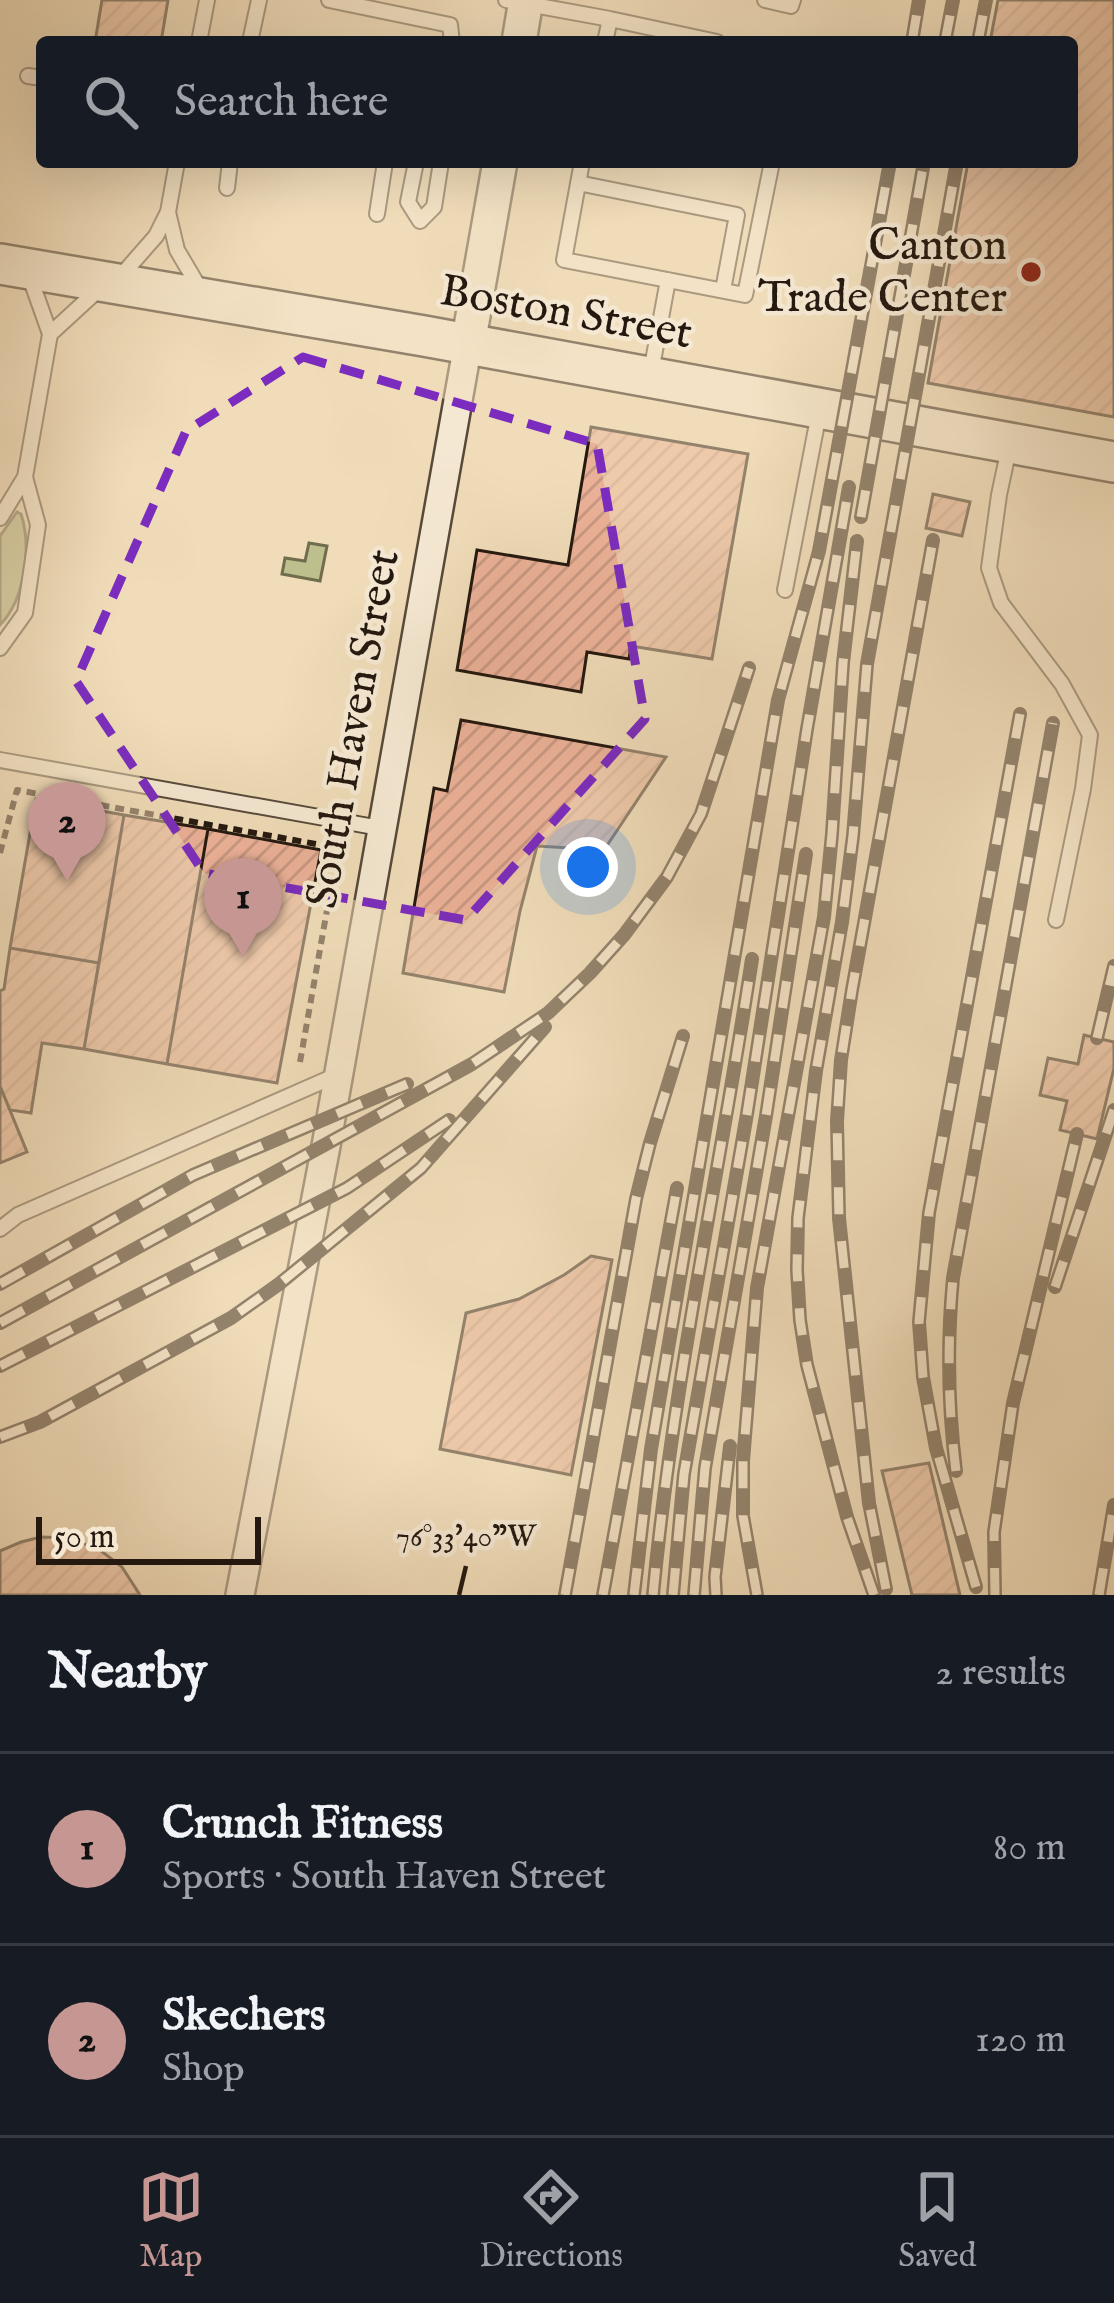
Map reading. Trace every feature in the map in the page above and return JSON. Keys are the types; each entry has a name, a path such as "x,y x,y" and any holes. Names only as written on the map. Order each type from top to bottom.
{"main road":[{"name":"Boston Street","path":"13,266 1114,462"}],"street":[{"path":"519,1 519,36"},
{"name":"South Haven Street","path":"240,1595 315,1204 499,168"}],"lane":[{"path":"200,36 206,0"},
{"path":"251,36 259,0"},
{"path":"329,0 450,25 451,36"},
{"path":"764,0 791,6 793,0"},
{"path":"519,1 689,36"},
{"path":"606,36 610,19"},
{"path":"50,334 156,236 168,212 176,168"},
{"path":"226,188 229,168"},
{"path":"377,214 384,168"},
{"path":"415,168 408,202 420,221 434,207 440,168"},
{"path":"581,168 564,260 745,295 771,168"},
{"path":"578,183 737,215 723,290"},
{"path":"168,212 177,250 206,298"},
{"path":"0,518 25,477 50,334 13,266"},
{"path":"650,377 668,280"},
{"path":"784,590 820,408"},
{"path":"1010,443 989,568 1001,603 1061,684 1090,735 1056,920"},
{"path":"0,648 25,613 38,525 25,477"},
{"path":"0,760 380,828"},
{"path":"0,1228 18,1215 337,1075"}],"path":[{"path":"0,853 17,790 338,848 300,1061"}],"highlighted area":[{"path":"303,357 597,444 645,719 466,920 204,873 76,681 186,431"}],"green space":[{"path":"17,512 24,527 24,572 15,601 0,625 0,536"},
{"path":"309,543 327,546 320,581 282,574 285,558 305,561"}],"building":[{"path":"102,0 168,0 162,36 96,36"},
{"name":"Canton Trade Center","path":"998,0 1114,0 1114,417 928,383 967,168 1078,168 1078,36 991,36"},
{"path":"591,427 748,454 712,659 631,646 629,659 587,652 581,692 457,670 477,550 568,565"},
{"path":"933,494 970,502 962,536 926,528"},
{"path":"461,720 666,757 604,850 537,846 504,992 403,973 434,788 447,791"},
{"path":"36,799 124,815 99,963 10,948"},
{"path":"124,815 208,829 167,1064 84,1049"},
{"path":"208,829 321,850 277,1083 167,1064"},
{"path":"10,948 99,963 84,1049 42,1043 31,1113 10,1110 0,1086 0,991"},
{"path":"1084,1035 1114,1042 1114,1068 1097,1139 1060,1130 1067,1101 1040,1095 1048,1058 1078,1064"},
{"path":"0,1086 27,1152 0,1163"},
{"path":"591,1256 612,1260 571,1475 440,1449 466,1313 519,1299"},
{"path":"929,1463 960,1595 912,1595 882,1471"},
{"path":"41,1537 69,1538 100,1550 122,1567 140,1595 0,1595 0,1551"}],"railway":[{"path":"913,36 919,0"},
{"path":"946,36 953,0"},
{"path":"979,36 986,0"},
{"path":"634,1595 651,1449 778,700 819,551 889,168"},
{"path":"861,517 923,168"},
{"path":"874,1595 847,1517 807,1365 800,1320 798,1218 853,836 867,664 956,168"},
{"path":"673,1595 684,1474 849,487"},
{"path":"886,1589 869,1503 839,1218 837,1121 852,990 933,540"},
{"path":"757,1595 743,1516 757,1288 824,917 857,541"},
{"path":"0,1323 472,1064 548,1013 624,935 667,877 701,814 749,668"},
{"path":"976,1587 936,1448 919,1322 929,1213 1020,714"},
{"path":"956,1471 949,1374 953,1278 1053,723"},
{"path":"694,1595 705,1468 806,854"},
{"path":"653,1595 685,1356 752,959"},
{"path":"1097,1038 1114,966"},
{"path":"0,1437 40,1422 231,1318 279,1284 421,1168 545,1027"},
{"path":"565,1595 636,1199 683,1036"},
{"path":"0,1284 193,1175 407,1084"},
{"path":"1055,1287 1114,1110"},
{"path":"0,1366 347,1188 449,1120"},
{"path":"995,1595 994,1532 1013,1403 1077,1134"},
{"path":"603,1595 677,1188"},
{"path":"716,1595 730,1446"},
{"path":"1099,1595 1114,1505"}],"place":[{"name":"Canton Trade Center","path":"1031,272"},
{"name":"Skechers","path":"67,881"},
{"name":"Crunch Fitness","path":"243,957"}]}
